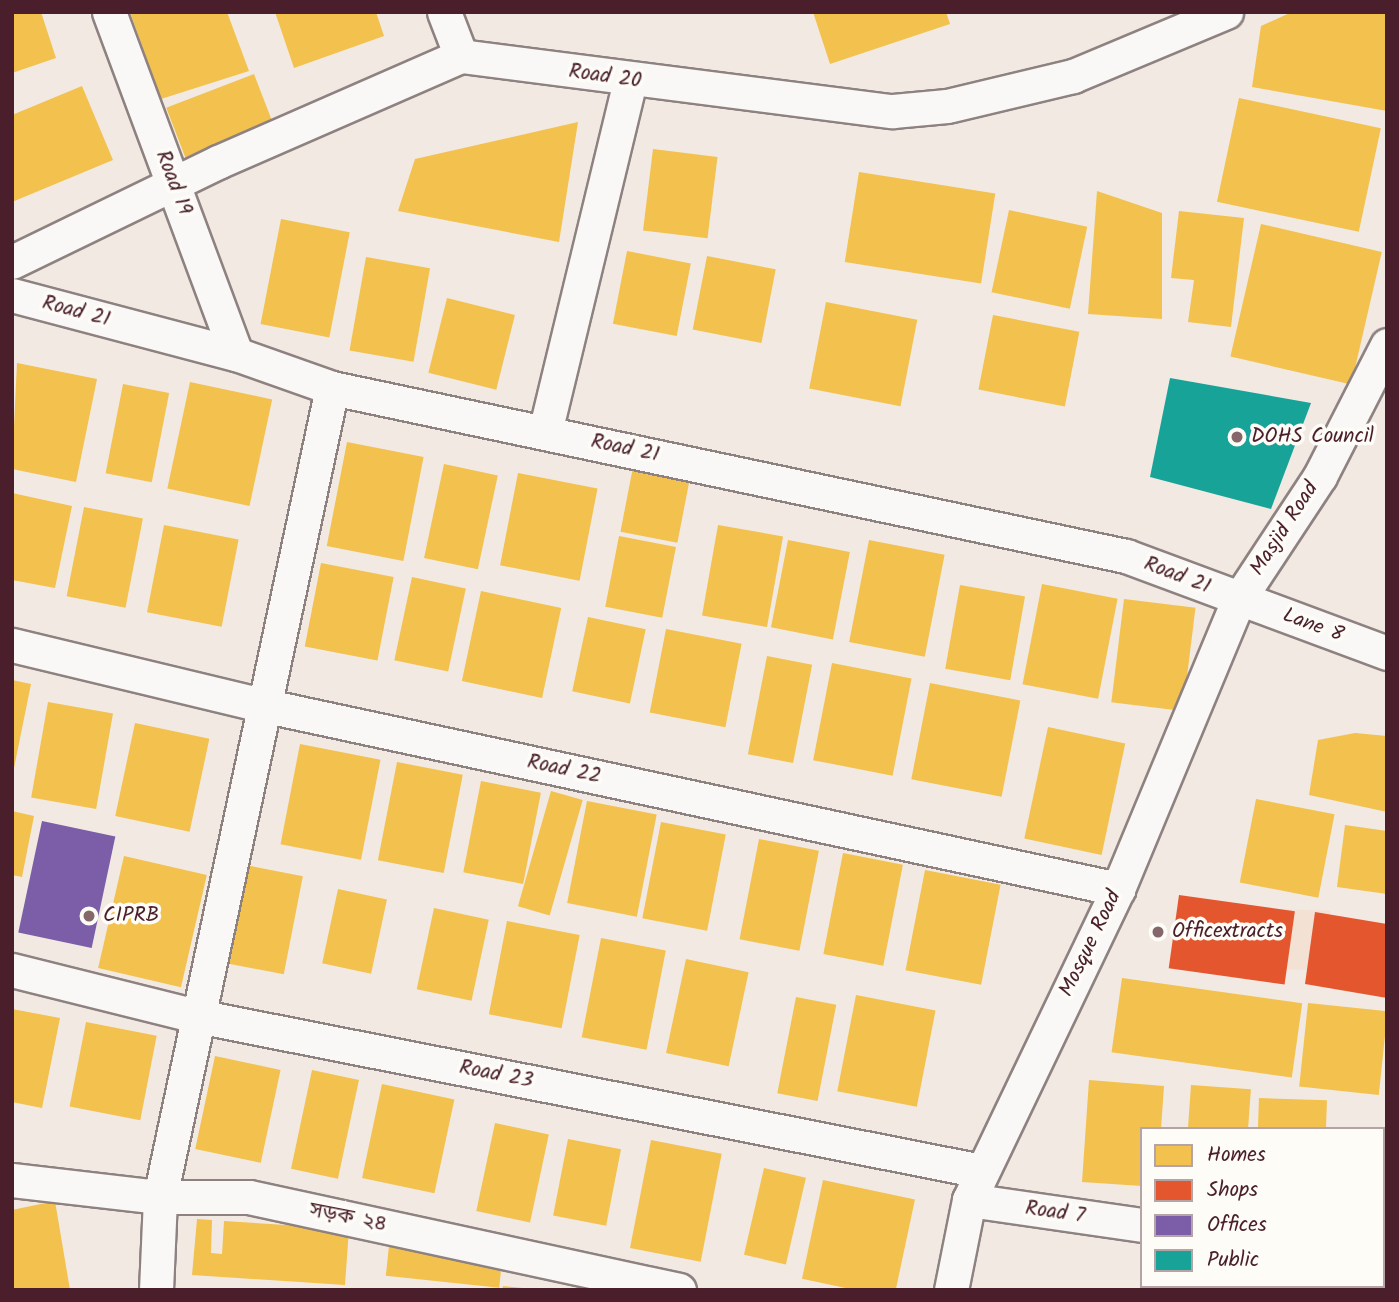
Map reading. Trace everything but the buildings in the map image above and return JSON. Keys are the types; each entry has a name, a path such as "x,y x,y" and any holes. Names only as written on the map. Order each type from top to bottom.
{"street":[{"name":"Road 19","path":"109,12 236,354"},
{"path":"12,262 174,185 461,57 444,12"},
{"name":"Road 20","path":"461,57 630,81 893,111 947,106 1073,76 1226,12"},
{"path":"545,432 630,81"},
{"name":"Road 21","path":"12,295 236,354 332,388 1126,556 1239,599"},
{"name":"Masjid Road","path":"1239,599 1320,476 1387,345"},
{"path":"156,1290 160,1197 262,705 332,388"},
{"name":"Lane 8","path":"1239,599 1387,653"},
{"name":"Mosque Road","path":"951,1290 975,1186 1118,889 1239,599"},
{"name":"Road 22","path":"12,645 262,705 1118,889"},
{"name":"Road 23","path":"12,970 197,1016 975,1186"},
{"name":"সড়ক ২৪","path":"12,1180 160,1197 249,1197 679,1290"},
{"name":"Road 7","path":"975,1186 1140,1225"}],"shaded area":[{"name":"Officextracts","path":"1223,907 1330,911 1328,971 1221,967"}],"place":[{"name":"DOHS Council","path":"1237,437"},
{"name":"CIPRB","path":"89,916"},
{"name":"Officextracts","path":"1158,932"}]}
